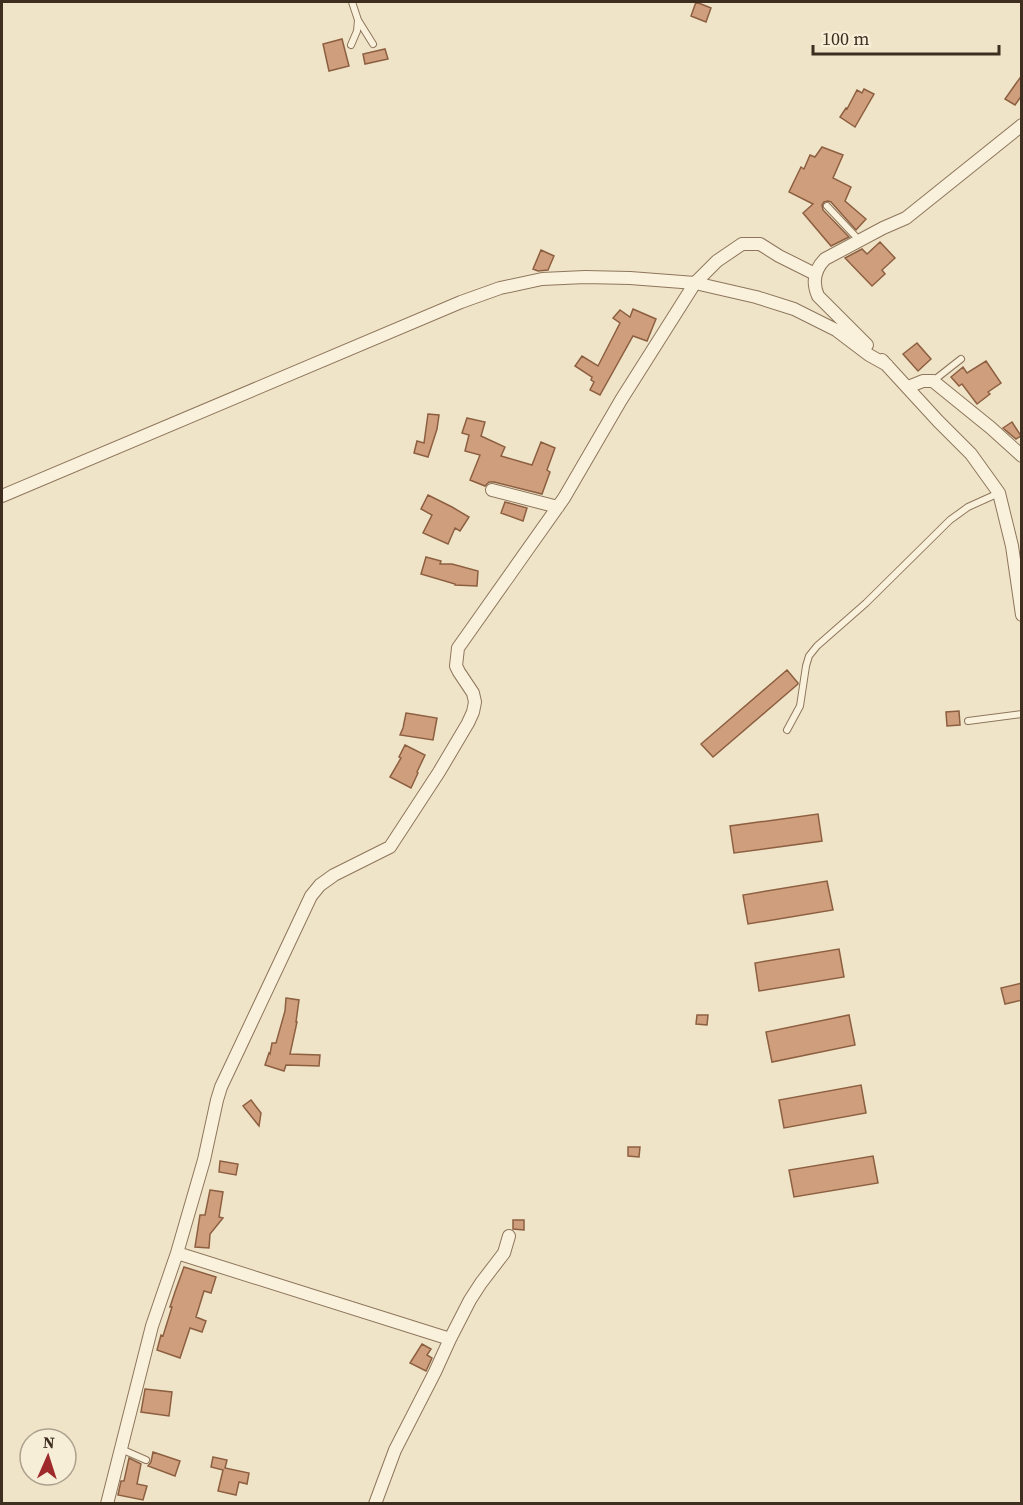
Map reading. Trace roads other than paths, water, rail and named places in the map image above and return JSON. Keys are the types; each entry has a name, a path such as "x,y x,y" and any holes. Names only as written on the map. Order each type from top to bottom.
{"street":[{"path":"1022,124 906,218 825,259 815,274 815,288 818,296 971,454 999,493 1012,546 1022,615"},
{"path":"107,1503 152,1326 177,1253 204,1160 221,1087 311,897 320,885 334,876 390,847 439,772 468,723 475,702 473,693 456,666 458,648 558,507 621,400 695,283 717,261 742,244 760,243 779,256 815,274"},
{"path":"2,496 461,302 500,288 542,279 630,278 695,283 756,297 794,309 836,330 869,355 887,365"},
{"path":"908,387 923,381 933,381 1022,456"},
{"path":"492,490 558,507"},
{"path":"375,1503 395,1450 450,1339 481,1282 504,1253 509,1236"},
{"path":"177,1253 450,1339"}],"lane":[{"path":"352,2 358,20 374,44"},
{"path":"351,45 357,31 358,20"},
{"path":"827,206 859,240"},
{"path":"933,381 961,359"},
{"path":"788,730 800,706 809,656 817,646 866,603 950,520 968,507 999,493"},
{"path":"968,721 1022,714"},
{"path":"121,1449 147,1460"}]}
